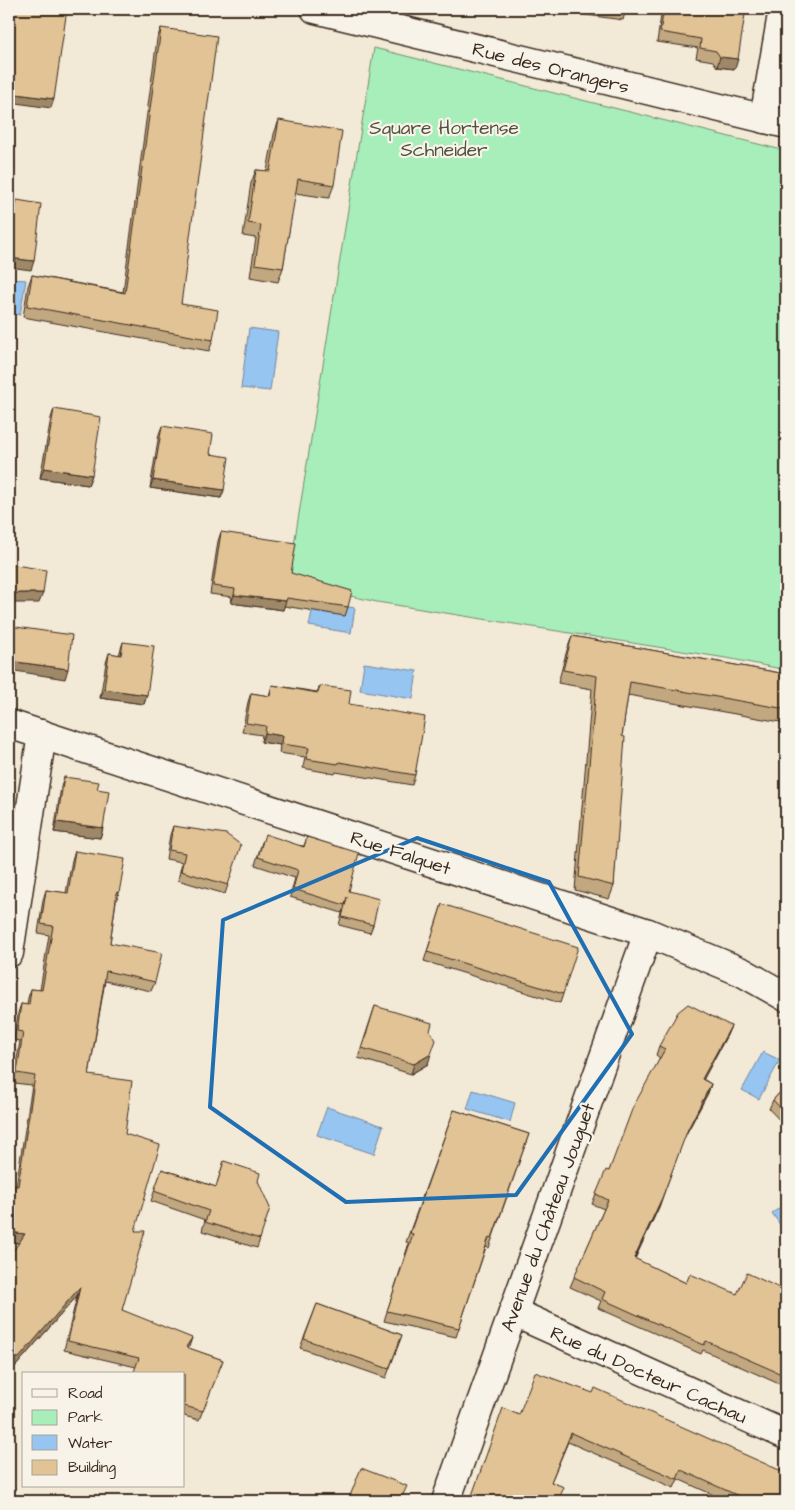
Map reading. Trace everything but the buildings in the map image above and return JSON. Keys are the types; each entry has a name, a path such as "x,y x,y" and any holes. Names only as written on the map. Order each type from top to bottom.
{"street":[{"name":"Rue des Orangers","path":"315,9 406,20 775,121"},
{"path":"775,121 783,9"},
{"name":"Rue Falquet","path":"9,724 648,933 742,972 786,998"},
{"path":"9,953 42,734"},
{"name":"Avenue du Château Jouguet","path":"446,1501 648,933"},
{"name":"Rue du Docteur Cachau","path":"513,1312 786,1435"}],"highlighted area":[{"path":"417,838 549,882 632,1034 516,1195 346,1202 210,1107 223,920"}],"green space":[{"name":"Square Hortense Schneider","path":"374,48 786,151 786,670 732,659 377,602 288,582"}],"water":[{"path":"16,279 26,280 20,315 9,313 9,287"},
{"path":"249,328 278,332 270,391 241,388"},
{"path":"314,601 355,608 351,633 309,626"},
{"path":"364,663 417,671 413,699 360,690"},
{"path":"763,1052 780,1060 759,1099 742,1090"},
{"path":"473,1090 515,1103 510,1122 467,1109"},
{"path":"327,1107 383,1126 374,1154 317,1135"},
{"path":"786,1204 786,1227 783,1229 772,1213"}]}
